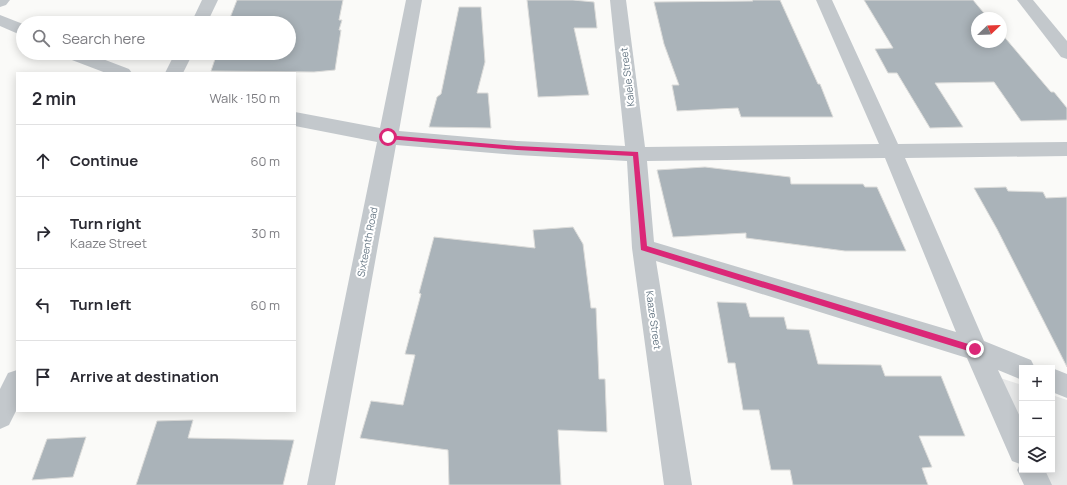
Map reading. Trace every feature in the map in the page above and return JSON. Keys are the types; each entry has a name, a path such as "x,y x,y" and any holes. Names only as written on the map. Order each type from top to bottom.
{"street":[{"path":"202,16 210,0"},
{"name":"Sixteenth Road","path":"321,485 414,0"},
{"name":"Kalele Street","path":"618,0 636,154"},
{"path":"824,0 892,151 975,349 1019,444"},
{"path":"1025,0 1067,53"},
{"path":"0,20 16,28"},
{"path":"89,60 120,72"},
{"path":"174,72 180,60"},
{"path":"296,119 388,137 517,148 636,154 1067,149"},
{"name":"Kaaze Street","path":"636,154 644,248 678,485"},
{"path":"644,248 975,349 1019,367"},
{"path":"1055,381 1067,386"},
{"path":"0,416 16,384"},
{"path":"1032,473 1038,485"}],"shaded area":[{"path":"991,375 1019,384 1019,431"},
{"path":"1055,396 1067,400 1067,485 1045,485 1039,473 1055,473"}],"building":[{"path":"237,0 343,0 339,20 342,20 339,30 341,30 335,70 314,72 211,71 215,60 296,60 296,16 231,16"},
{"path":"527,0 573,0 594,2 597,28 574,28 589,95 538,97"},
{"path":"752,0 780,0 818,84 820,84 833,117 741,117 738,108 677,111 672,85 679,85 664,44 654,2 753,1"},
{"path":"864,0 973,0 983,12 971,12 971,48 1007,48 1007,40 1051,92 1054,92 1067,108 1067,120 1021,121 994,82 935,83 963,127 930,128 897,73 888,73 875,49 893,48"},
{"path":"459,7 481,7 485,62 477,93 488,93 491,128 429,127 437,97 441,94"},
{"path":"705,167 790,177 791,184 863,184 865,187 877,187 906,251 845,251 746,238 746,233 673,237 657,170"},
{"path":"1006,187 1008,191 1043,192 1046,198 1067,197 1067,367 997,229 974,188"},
{"path":"573,227 583,244 591,308 596,308 599,379 605,379 607,432 558,430 561,485 449,485 448,450 360,438 371,401 403,405 415,355 405,354 434,237 535,248 533,230"},
{"path":"717,302 746,303 750,317 784,317 787,329 809,330 818,364 881,365 885,376 941,376 965,436 919,436 932,467 922,468 928,485 793,485 790,470 771,470 759,410 743,410 735,363 728,363"},
{"path":"193,420 188,438 294,440 283,485 136,485 157,421"},
{"path":"86,437 73,477 32,480 47,439"}],"route":[{"path":"388,137 517,148 636,154 644,248 975,349"}]}
